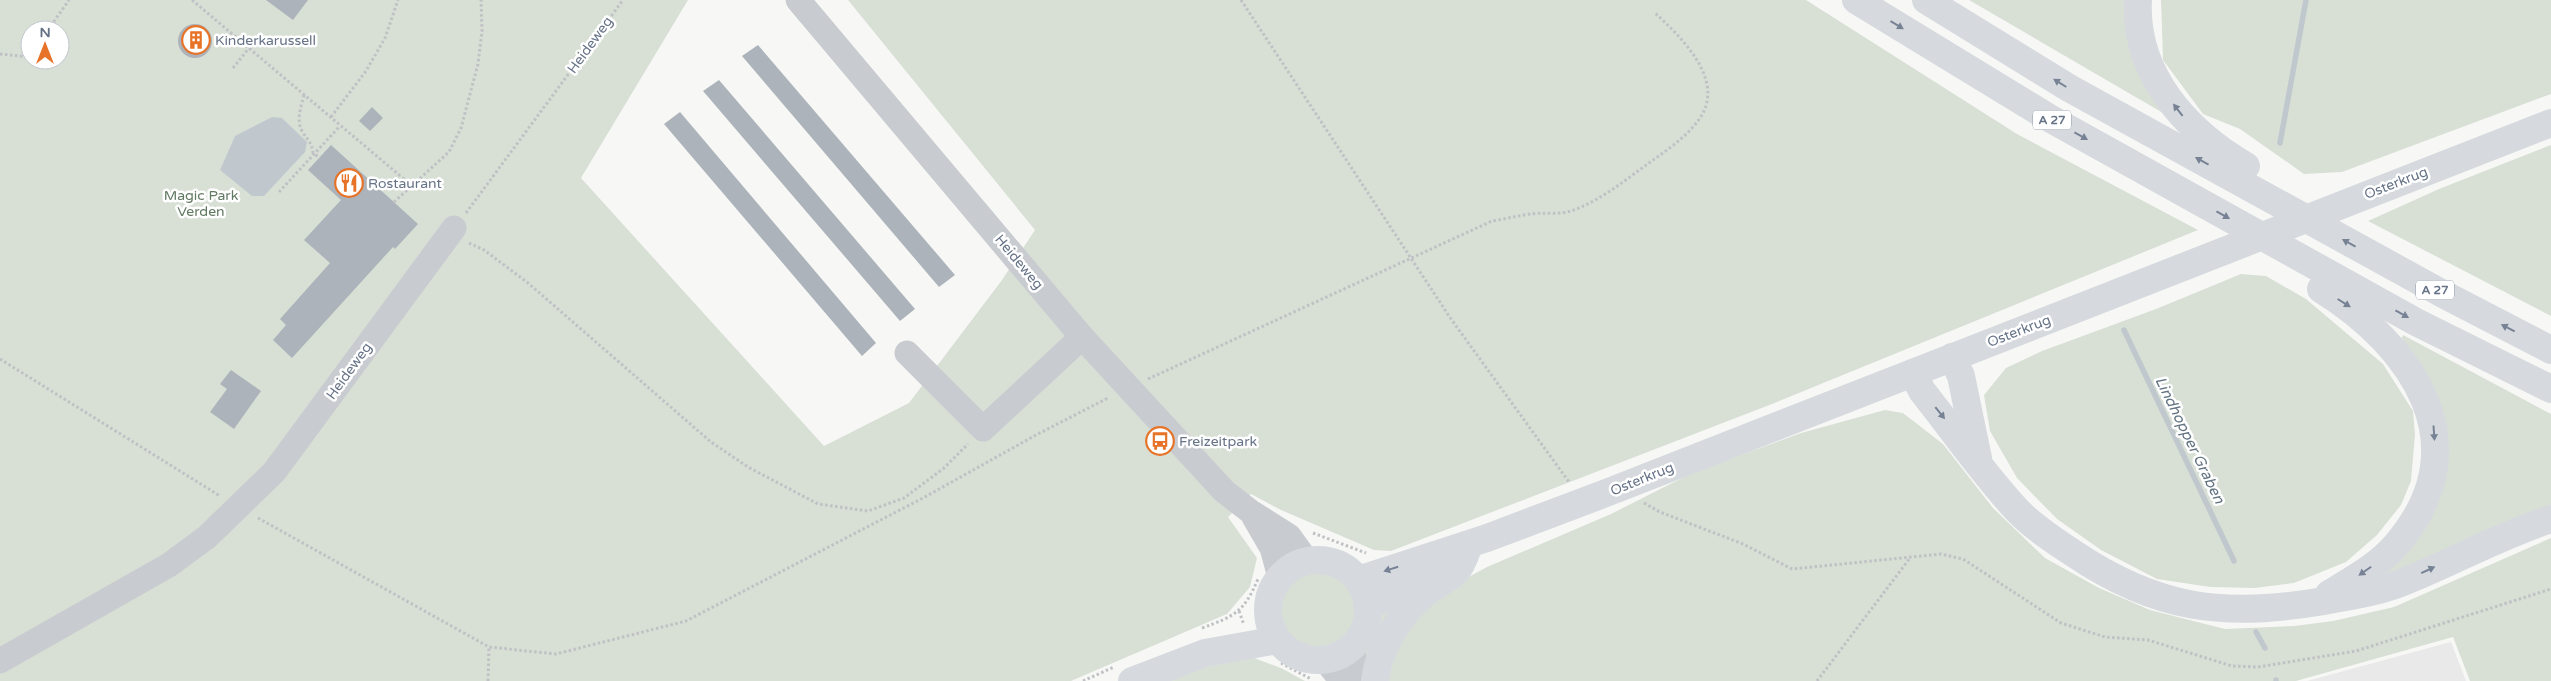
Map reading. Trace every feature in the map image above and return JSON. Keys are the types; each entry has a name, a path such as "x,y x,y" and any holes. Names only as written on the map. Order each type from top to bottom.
{"main road":[{"name":"A 27","path":"1856,0 2051,119 2252,232 2416,322 2551,389"},
{"name":"A 27","path":"1926,0 2069,88 2321,227 2551,350"},
{"path":"2138,0 2140,37 2151,69 2162,89 2187,122 2206,140 2226,154 2301,197 2321,227"},
{"name":"Osterkrug","path":"1358,580 1477,544 2551,123"},
{"path":"2252,232 2272,261 2352,308 2390,346 2413,376 2426,400 2435,429 2434,463 2426,493 2413,522 2380,561 2314,602"},
{"path":"1952,357 1961,376 1979,462"},
{"path":"1913,373 1922,391 2017,510 2055,541 2096,568 2129,586 2169,601 2206,608 2245,610 2314,602 2361,594 2397,585 2498,538 2551,519"},
{"path":"1375,681 1377,666 1385,644 1398,622 1428,591 1460,570 1477,544"},
{"name":"Osterkrug","path":"1368,607 1477,544"},
{"path":"1202,641 1276,650 1287,650 1320,671 1353,647 1362,636 1367,622 1368,607 1365,592 1358,580 1338,564 1326,561 1307,561 1289,570 1270,574 1271,592 1268,613 1276,650"},
{"path":"1125,673 1268,613"}],"street":[{"name":"Heideweg","path":"798,0 1082,337 1224,491 1251,512 1289,536 1307,561"},
{"name":"Heideweg","path":"0,661 169,565 207,537 239,507 274,472 452,231"},
{"path":"907,353 983,429 1082,337"},
{"name":"Heideweg","path":"1251,512 1272,548 1270,574"},
{"path":"1353,647 1356,681"},
{"path":"1320,671 1342,681"}],"path":[{"path":"55,20 69,0"},
{"path":"192,0 411,185"},
{"path":"331,118 366,71 385,38 398,0"},
{"path":"394,202 411,185 435,167 449,152 461,128 478,64 482,31 481,0"},
{"name":"Heideweg","path":"452,231 623,0"},
{"path":"1241,0 1451,319 1572,486"},
{"path":"0,358 239,507 489,647 556,654 686,621 924,498 1036,435 1129,388 1410,257 1492,221 1530,214 1569,212 1595,202 1677,143 1700,118 1708,97 1701,67 1683,38 1655,13"},
{"path":"233,68 249,48"},
{"path":"0,54 20,56"},
{"path":"304,95 298,116 302,130 312,142 314,152 320,158"},
{"path":"279,192 340,126"},
{"path":"452,231 484,250 528,283 711,442 748,468 818,504 868,511 904,498 944,468 983,429"},
{"path":"1640,501 1660,512 1743,544 1792,569 1941,554 1963,559 2061,623 2105,637 2148,640 2232,666 2258,667 2356,651 2551,589"},
{"path":"1817,681 1911,558"},
{"path":"1202,641 1249,601 1259,577 1270,574"},
{"path":"488,681 489,647"},
{"path":"1276,650 1320,671"},
{"path":"1083,681 1125,673"}],"shaded area":[{"path":"272,117 282,118 307,142 305,152 264,196 252,196 220,170 235,136"},
{"path":"2451,642 2466,681 2307,681"}],"green space":[{"name":"Magic Park Verden","path":"0,0 688,0 581,178 824,446 909,403 1002,280 1035,230 848,0 1806,0 2017,134 2198,230 1772,404 1391,551 1374,550 1281,510 1251,494 1228,517 1257,558 1250,587 1227,614 1071,681 0,681"},
{"path":"1969,0 2130,0 2164,109 2163,113"},
{"path":"2161,0 2551,0 2551,94 2342,172 2304,174 2240,129 2203,114 2163,60"},
{"path":"2551,145 2551,316 2368,221 2439,189"},
{"path":"2241,274 2266,276 2306,299 2383,364 2413,411 2415,435 2411,481 2401,505 2377,535 2346,562 2294,583 2255,588 2210,587 2157,579 2101,550 2057,519 2017,478 1990,431 1984,395 2006,368 2042,351 2156,309"},
{"path":"2403,335 2551,414 2551,510 2365,584 2445,460 2444,416 2425,372 2401,340"},
{"path":"1885,410 1903,413 1943,444 1993,508 2045,558 2099,588 2150,610 2225,629 2294,626 2333,621 2394,607 2551,538 2551,681 2470,681 2453,637 2296,681 1388,681 1400,638 1443,591 1487,567 1611,514 1692,473 1801,433"},
{"path":"1318,572 1333,575 1346,583 1354,596 1357,611 1354,626 1346,639 1333,647 1318,650 1303,647 1290,639 1282,626 1279,611 1282,596 1290,583 1303,575"},
{"path":"1401,595 1368,679 1364,651 1386,607"},
{"path":"1249,656 1281,668 1305,681 1166,681 1216,664"}],"building":[{"path":"266,0 308,0 293,20"},
{"name":"Kinderkarussell","path":"195,24 207,29 212,41 207,53 195,58 183,53 178,41 183,29"},
{"path":"758,45 955,275 939,287 742,56"},
{"path":"719,80 915,309 900,321 703,91"},
{"path":"372,107 383,118 370,131 359,121"},
{"path":"680,112 876,343 862,356 664,124"},
{"path":"331,145 418,224 395,249 393,247 292,358 273,340 286,325 280,319 330,263 304,240 341,200 308,170"},
{"path":"231,370 261,391 234,429 210,412 227,389 220,384"}],"waterway":[{"name":"Lindhopper Graben","path":"2280,143 2306,0"},
{"name":"Lindhopper Graben","path":"2124,330 2234,561"},
{"name":"Lindhopper Graben","path":"2256,632 2265,648"}],"place":[{"name":"Kinderkarussell","path":"196,40"},
{"name":"Rostaurant","path":"349,183"},
{"name":"Freizeitpark","path":"1160,441"}]}
